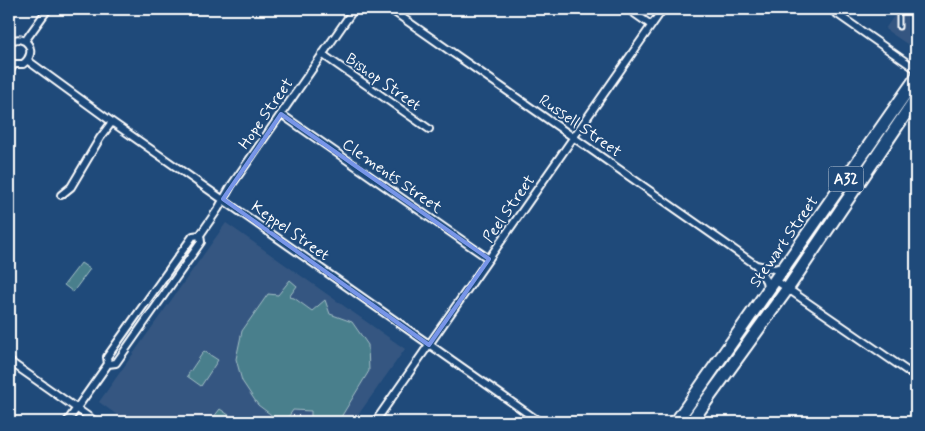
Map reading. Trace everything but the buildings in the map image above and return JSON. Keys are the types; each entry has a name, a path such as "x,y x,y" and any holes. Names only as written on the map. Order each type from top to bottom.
{"highway":[{"name":"Stewart Street","path":"676,422 916,78"},
{"name":"Stewart Street","path":"691,422 788,288 916,98"}],"street":[{"path":"25,41 48,9"},
{"name":"Hope Street","path":"66,422 108,364 107,358 193,236 200,234 218,209 354,9"},
{"name":"Russell Street","path":"390,9 756,264 774,268 785,266"},
{"path":"628,9 651,25"},
{"name":"Peel Street","path":"375,422 662,9"},
{"path":"830,9 916,69"},
{"path":"9,42 18,39 25,41 30,50 27,60 20,64 12,63 9,72"},
{"name":"Bishop Street","path":"322,54 429,129"},
{"name":"Keppel Street","path":"27,60 112,122 540,422"},
{"name":"Clements Street","path":"281,114 489,259"},
{"path":"61,196 71,187 100,138 112,122"},
{"name":"Hope Street","path":"108,364 116,363 202,242 200,234"},
{"path":"756,264 766,280 766,292"},
{"path":"775,280 916,377"},
{"path":"9,361 96,422"}],"lane":[{"path":"899,27 899,14 902,9"}],"highlighted area":[{"path":"281,114 489,259 429,345 223,199"}],"shaded area":[{"path":"899,9 916,9 916,50 885,29"},
{"path":"226,223 405,349 353,422 127,422 99,402"}],"green space":[{"path":"81,263 90,269 73,292 64,285"},
{"path":"290,280 297,286 289,297 294,298 312,311 325,300 330,314 352,322 368,345 369,371 338,422 311,422 311,411 293,410 287,419 274,417 258,405 242,381 236,359 242,331 268,294 278,295"},
{"path":"204,351 218,360 201,386 187,376"},
{"path":"220,409 239,422 218,422 213,418"}]}
